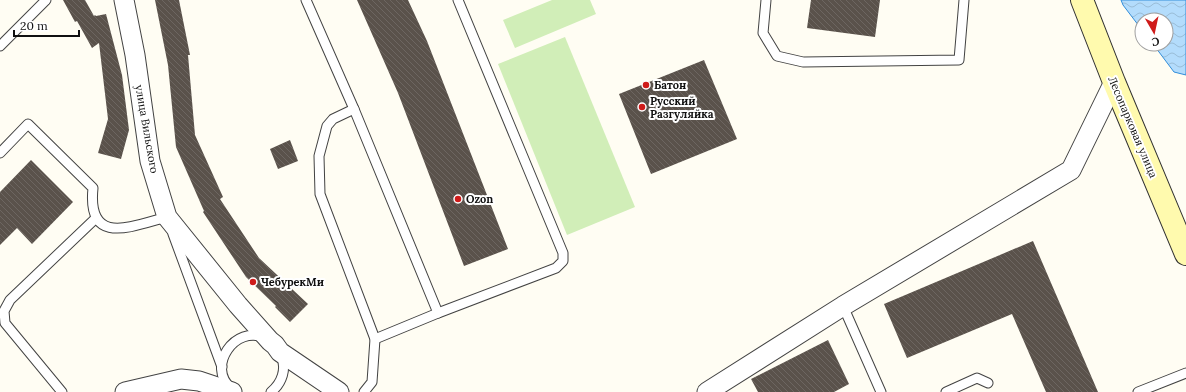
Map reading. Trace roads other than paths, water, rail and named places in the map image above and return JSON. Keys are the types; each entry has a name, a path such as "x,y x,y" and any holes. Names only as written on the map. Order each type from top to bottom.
{"main road":[{"name":"Лесопарковая улица","path":"1082,0 1114,82 1186,254"}],"street":[{"name":"улица Вильского","path":"124,0 135,55 150,161 167,217 238,305 275,346 340,392"},
{"path":"707,392 843,306 1071,170 1114,82"},
{"path":"125,392 181,382 199,381 232,392"}],"lane":[{"path":"0,46 46,0"},
{"path":"306,0 354,110 438,314"},
{"path":"375,339 556,268 563,260 563,252 458,0"},
{"path":"766,0 763,33 777,56 803,62 811,62 959,60 964,0"},
{"path":"354,110 333,119 327,126 319,156 320,194 375,339 372,382 364,392"},
{"path":"0,153 28,124 93,188 92,207 96,218 101,224 116,228 131,226 167,217 222,367 224,377 229,386 235,392"},
{"path":"58,391 5,322 4,311 10,300 96,218"},
{"path":"843,306 881,392"},
{"path":"222,367 223,357 227,349 234,342 242,338 252,336 261,337 275,346 283,360 284,370 282,378 278,386 271,392"},
{"path":"1138,392 1186,373"},
{"path":"946,392 977,378 988,383"}],"water":[{"path":"1121,0 1186,0 1186,75 1174,72 1159,52 1174,52 1174,12 1134,12 1134,19"}],"place":[{"name":"Батон","path":"646,85"},
{"name":"Русский Разгуляйка","path":"642,107"},
{"name":"Ozon","path":"458,199"},
{"name":"ЧебурекМи","path":"253,282"}]}
